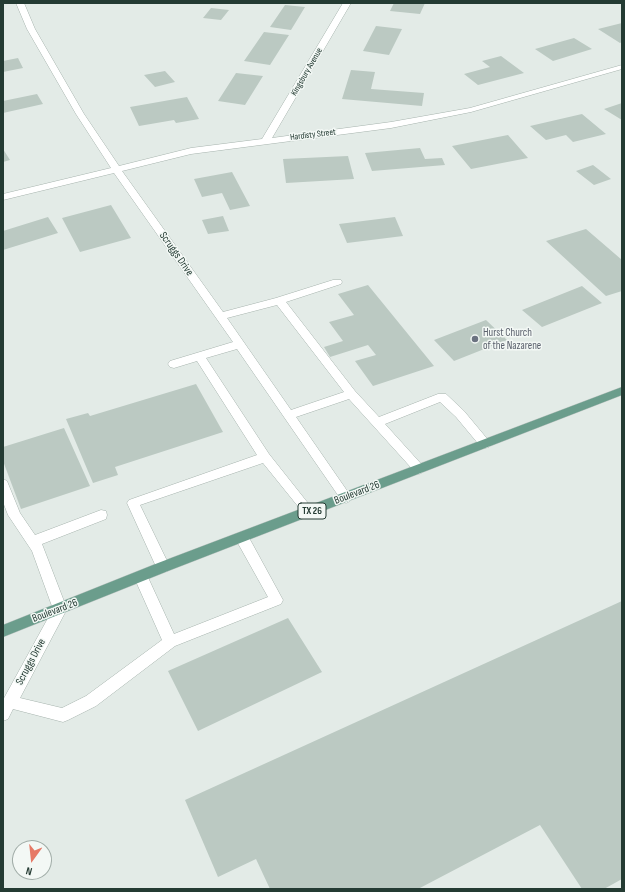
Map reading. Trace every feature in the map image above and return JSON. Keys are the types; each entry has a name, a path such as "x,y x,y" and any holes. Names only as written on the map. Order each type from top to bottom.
{"main road":[{"name":"Boulevard 26","path":"3,631 142,577 163,567 242,538 622,391"}],"street":[{"name":"Scruggs Drive","path":"20,3 31,29 80,114 116,169 240,344 346,498"},
{"name":"Kingsbury Avenue","path":"266,140 347,3"},
{"name":"Hardisty Street","path":"3,197 191,151 266,140 391,125 470,110 622,67"},
{"path":"220,316 279,301 337,282"},
{"path":"279,301 351,394 420,469"},
{"path":"174,364 240,344"},
{"path":"200,357 265,457 309,512"},
{"path":"289,415 351,394"},
{"path":"377,422 442,397 460,414 485,444"},
{"path":"163,567 133,503 265,457"},
{"path":"3,484 14,515 38,549 60,609"},
{"path":"32,542 101,515"},
{"path":"6,708 63,715 91,701 170,642 276,600 242,538"},
{"path":"142,577 170,642"},
{"name":"Scruggs Drive","path":"6,708 60,609"}],"building":[{"path":"394,3 425,3 420,14 390,11"},
{"path":"285,5 305,7 291,30 270,27"},
{"path":"211,8 229,10 221,20 203,18"},
{"path":"622,23 622,42 620,43 598,29"},
{"path":"376,26 402,29 389,55 363,51"},
{"path":"264,32 289,35 270,65 244,61"},
{"path":"574,38 592,49 553,61 535,49"},
{"path":"501,56 524,73 478,85 464,74 490,67 482,61"},
{"path":"18,58 23,68 3,72 3,61"},
{"path":"351,70 375,72 371,89 424,93 422,106 342,99"},
{"path":"165,71 175,82 155,87 144,75"},
{"path":"236,73 263,76 245,105 218,101"},
{"path":"37,94 43,104 3,113 3,101"},
{"path":"187,97 199,119 176,123 174,120 139,126 130,107"},
{"path":"622,103 622,120 604,109"},
{"path":"582,114 606,134 573,142 566,135 546,140 530,126"},
{"path":"508,135 528,158 471,169 452,146"},
{"path":"420,148 425,159 442,158 445,165 372,171 365,153"},
{"path":"3,149 10,160 3,162"},
{"path":"348,156 354,179 286,183 283,159"},
{"path":"593,165 611,179 594,185 576,171"},
{"path":"232,172 250,206 230,210 222,193 202,197 194,179"},
{"path":"111,205 131,238 80,252 62,218"},
{"path":"223,216 229,231 208,234 202,220"},
{"path":"48,217 58,233 3,250 3,231"},
{"path":"395,217 403,236 347,243 339,224"},
{"path":"586,229 622,260 622,291 606,296 546,241"},
{"path":"368,285 434,366 373,386 355,361 376,355 368,345 330,357 324,347 343,341 329,322 354,315 338,294"},
{"path":"582,286 602,303 542,327 522,310"},
{"path":"486,320 507,340 454,361 434,340"},
{"path":"196,384 223,432 115,467 118,475 93,483 66,419 88,413 90,416"},
{"path":"64,428 90,486 21,509 3,461 3,447"},
{"path":"622,601 622,879 604,889 582,889 540,825 418,889 270,889 256,859 218,877 185,800"},
{"path":"288,618 322,672 198,731 168,671"}],"place":[{"name":"Hurst Church of the Nazarene","path":"475,339"}]}
